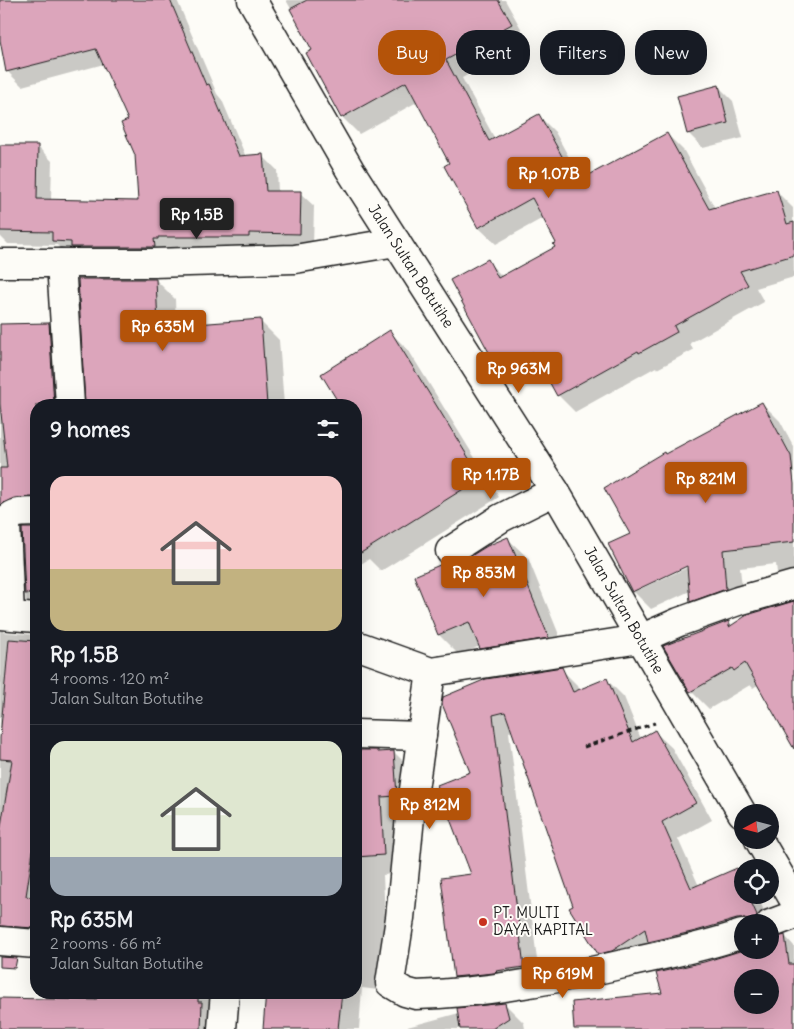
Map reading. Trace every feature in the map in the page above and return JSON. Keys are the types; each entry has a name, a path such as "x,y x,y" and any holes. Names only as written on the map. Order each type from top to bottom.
{"street":[{"name":"Jalan Sultan Botutihe","path":"252,0 350,170 555,491 737,804"},
{"path":"0,263 152,263 296,259 396,242"},
{"path":"61,263 70,399"},
{"path":"450,551 501,518 555,491"},
{"path":"30,513 14,514 8,518 6,524 5,615 30,617"},
{"path":"362,647 432,672 640,639 679,622 729,604 794,585"},
{"path":"432,672 410,817 400,918 390,983 398,989 416,996 497,988 568,977 712,944 734,937"},
{"path":"362,734 422,736"},
{"path":"763,849 794,900"},
{"path":"779,921 794,915"},
{"path":"0,941 30,944"},
{"path":"222,1029 224,999"}],"path":[{"path":"584,747 684,713"}],"building":[{"path":"0,0 170,0 206,85 209,84 239,156 263,154 266,191 301,191 300,234 249,233 249,237 158,237 158,239 154,239 155,247 71,247 71,242 52,241 52,232 0,231 0,145 38,145 37,199 138,201 135,155 121,123 128,120 96,49 6,72 0,40"},
{"path":"307,0 498,0 512,24 501,30 456,30 456,55 446,60 489,141 539,114 576,182 667,133 709,209 777,190 787,224 794,222 794,255 740,271 748,285 674,326 677,332 639,353 638,351 557,396 533,352 499,371 450,280 488,259 498,278 555,247 553,244 556,243 532,198 478,228 444,166 449,163 406,82 341,118 306,53 312,50 290,9"},
{"path":"719,85 728,123 687,134 677,96"},
{"path":"78,279 156,279 158,327 261,319 267,399 85,399"},
{"path":"49,323 54,399 30,399 30,497 14,498 0,505 0,468 7,468 0,404 0,324"},
{"path":"390,330 481,478 362,552 362,399 336,399 321,374"},
{"path":"762,402 791,456 794,484 794,542 723,550 726,589 690,602 687,566 632,592 608,544 630,534 604,488 664,452 665,454"},
{"path":"22,528 30,528 30,594 25,594"},
{"path":"508,537 549,638 480,649 469,622 438,635 414,576 442,564 450,567 458,564 487,546"},
{"path":"794,601 794,749 745,663 734,671 732,668 690,692 663,646 729,621 729,627 747,615"},
{"path":"9,639 30,641 30,870 26,896 30,897 30,928 0,926 0,832 12,760 0,759 0,738"},
{"path":"562,667 573,692 607,678 633,742 655,730 696,803 662,822 691,888 734,869 734,904 752,904 757,914 734,914 734,920 648,942 645,929 612,951 598,954 569,908 573,906 505,712 493,715 524,967 496,971 494,973 454,977 441,878 471,874 437,785 470,772 442,704 443,697 486,679"},
{"path":"362,750 394,751 397,796 381,797 384,855 362,857"},
{"path":"785,935 789,964 794,964 794,1029 574,1029 572,1002 662,993 656,973 734,953 734,959 779,959 779,937"},
{"path":"0,957 17,958 15,968 0,967"},
{"path":"0,998 96,1000 198,999 198,1002 202,1002 201,1029 0,1029"},
{"path":"265,999 341,999 338,1029 263,1029"},
{"path":"505,1003 509,1018 492,1029 460,1029 457,1008"}],"place":[{"name":"PT. MULTI DAYA KAPITAL","path":"483,922"}]}
